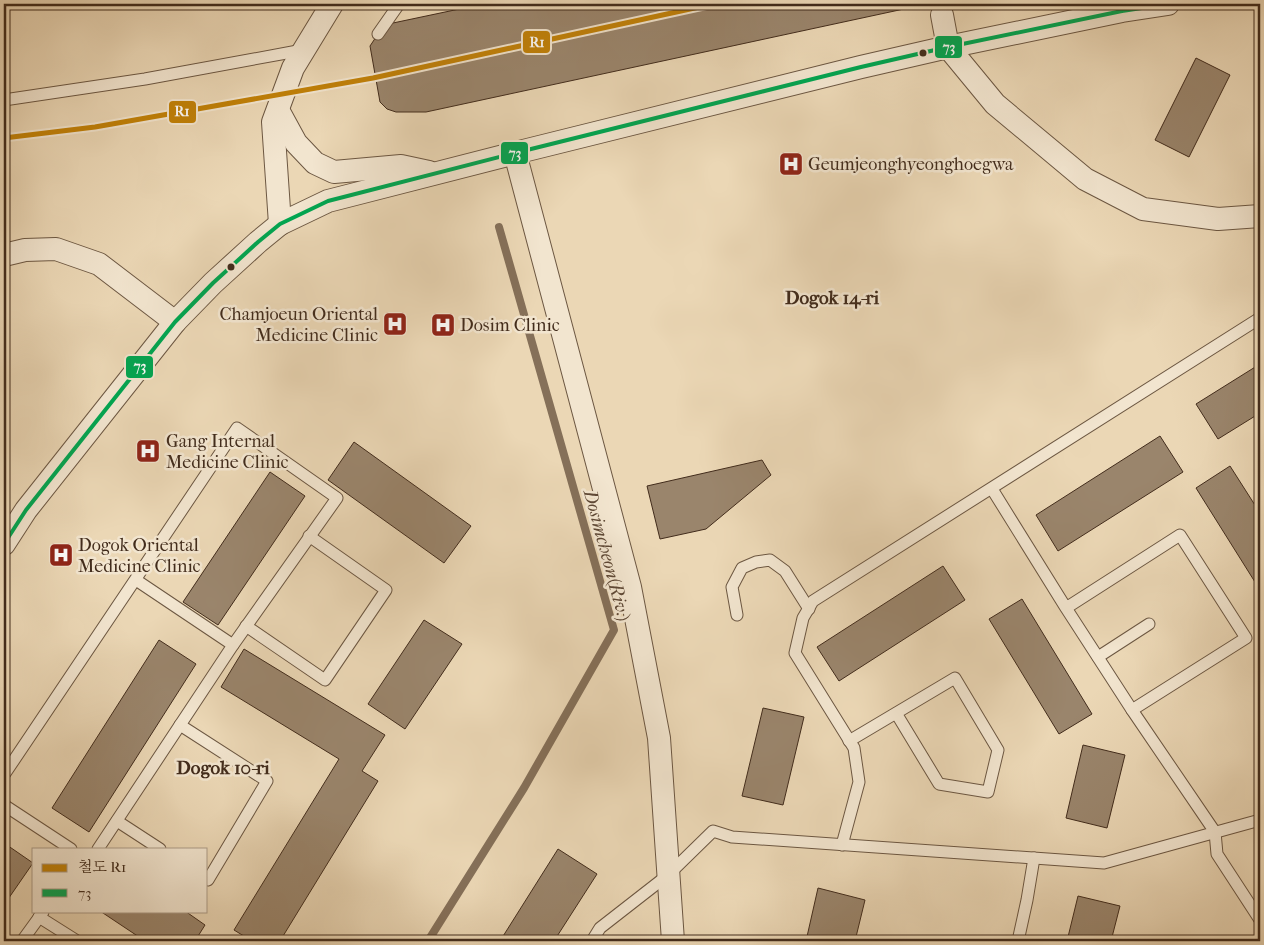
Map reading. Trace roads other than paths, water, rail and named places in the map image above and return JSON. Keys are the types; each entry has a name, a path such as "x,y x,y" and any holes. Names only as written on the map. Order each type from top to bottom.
{"street":[{"path":"280,224 273,122 293,68 332,4"},
{"path":"4,544 26,510 175,322 258,242 280,224 328,201 515,153 948,47 1122,11 1168,4"},
{"path":"942,15 948,47 995,104 1085,179 1143,209 1218,219 1260,216"},
{"path":"278,110 296,143 315,163 334,172 401,166 435,173"},
{"path":"515,153 630,587 660,738 673,941"},
{"path":"4,255 25,250 56,249 99,264 175,322"}],"lane":[{"path":"378,34 399,4"},
{"path":"4,100 145,79 305,49"},
{"path":"842,845 859,782 854,748 795,653 803,618 814,601 1260,318"},
{"path":"4,775 237,428 337,498 233,645 99,848"},
{"path":"992,489 1132,710 1215,832 1217,854 1260,920"},
{"path":"1066,608 1180,535 1246,638 1132,710"},
{"path":"246,626 325,680 386,590 309,536"},
{"path":"737,615 732,587 742,568 756,562 770,560 785,571 809,609"},
{"path":"136,580 233,645"},
{"path":"1098,656 1149,624"},
{"path":"849,741 896,713 955,678 998,750 988,792 939,784 896,713"},
{"path":"180,725 267,781 208,880"},
{"path":"4,805 69,848"},
{"path":"592,941 600,928 668,874 713,831 732,837 1104,863 1260,820"},
{"path":"117,821 158,848"},
{"path":"1018,941 1034,858"},
{"path":"22,941 41,914 77,941"}],"waterway":[{"name":"Dosimcheon(Riv.)","path":"428,941 524,788 614,630 499,227"}],"rail line":[{"name":"R1","path":"4,138 95,127 373,78 713,4"}],"place":[{"name":"Geumjeonghyeonghoegwa","path":"791,164"},
{"name":"Chamjoeun Oriental Medicine Clinic","path":"395,324"},
{"name":"Dosim Clinic","path":"443,325"},
{"name":"Gang Internal Medicine Clinic","path":"148,451"},
{"name":"Dogok Oriental Medicine Clinic","path":"61,555"}],"district":[{"name":"Dogok 14-ri","path":"832,297"},
{"name":"Dogok 10-ri","path":"223,767"}]}
